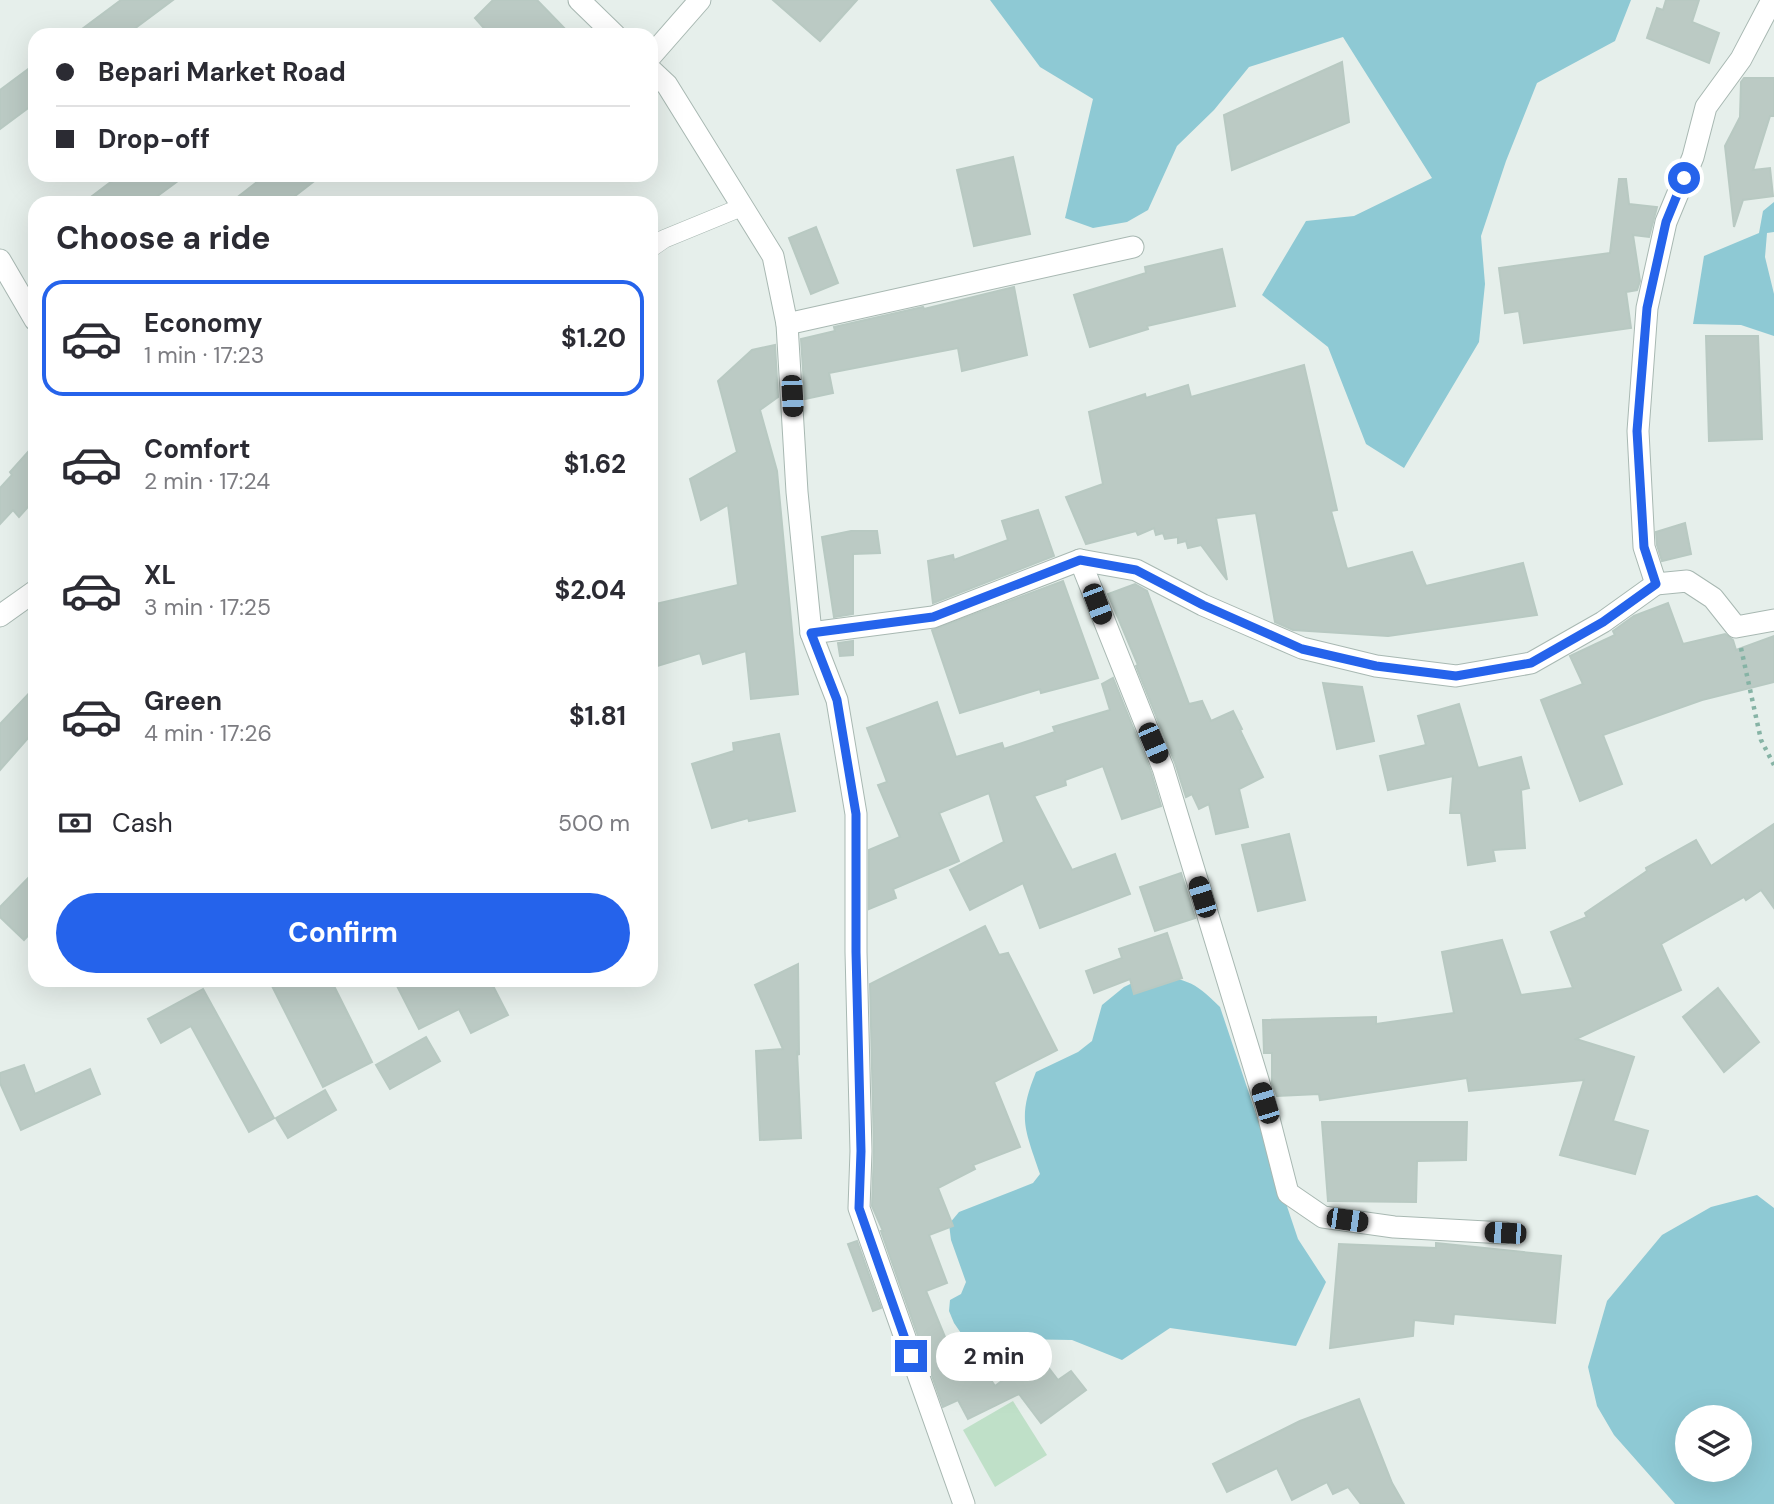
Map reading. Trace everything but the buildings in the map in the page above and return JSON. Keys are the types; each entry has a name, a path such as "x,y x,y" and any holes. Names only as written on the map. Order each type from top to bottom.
{"street":[{"path":"579,0 608,28"},
{"path":"658,48 700,0"},
{"path":"1656,584 1644,547 1637,431 1647,308 1666,222 1693,157 1706,107 1741,59 1772,0"},
{"path":"658,77 667,85 773,256 787,324 797,492 811,633 837,700 856,814 861,1151 859,1208 964,1504"},
{"path":"658,243 742,206"},
{"path":"787,324 1133,247"},
{"path":"0,260 28,308"},
{"path":"1080,560 1163,768 1265,1103 1288,1193 1324,1217 1394,1227 1505,1233"},
{"path":"811,633 933,617 1080,560 1136,570 1203,605 1302,649 1376,666 1456,676 1531,663 1603,622 1656,584 1687,581 1713,598 1736,627 1774,620"},
{"path":"0,617 28,596"}],"path":[{"path":"1736,627 1761,740 1774,765"}],"green space":[{"path":"1013,1401 1047,1455 995,1487 963,1430"}],"water":[{"path":"990,0 1631,0 1615,41 1537,83 1506,161 1481,236 1485,284 1479,342 1404,468 1366,444 1328,347 1262,295 1306,221 1354,216 1432,178 1343,37 1249,67 1214,110 1177,146 1148,210 1127,222 1093,228 1065,218 1093,99 1040,67"},
{"path":"1774,202 1774,232 1767,233 1765,257 1774,294 1774,336 1741,325 1693,324 1704,256 1759,233 1763,211"},
{"path":"1147,976 1188,982 1203,991 1220,1007 1298,1239 1326,1282 1296,1346 1170,1328 1122,1360 1072,1340 1009,1339 976,1342 963,1336 949,1311 950,1300 961,1294 966,1282 951,1240 949,1224 959,1212 1033,1183 1040,1174 1027,1134 1025,1113 1026,1101 1036,1072 1078,1052 1092,1041 1102,1005 1124,987"},
{"path":"1757,1195 1774,1208 1774,1504 1675,1504 1614,1435 1597,1406 1588,1367 1607,1301 1662,1235 1711,1207"}],"route":[{"path":"911,1356 859,1208 861,1151 856,814 837,700 811,633 933,617 1080,560 1136,570 1203,605 1302,649 1376,666 1456,676 1531,663 1603,622 1656,584 1644,547 1637,431 1647,308 1666,222 1684,178"}]}
